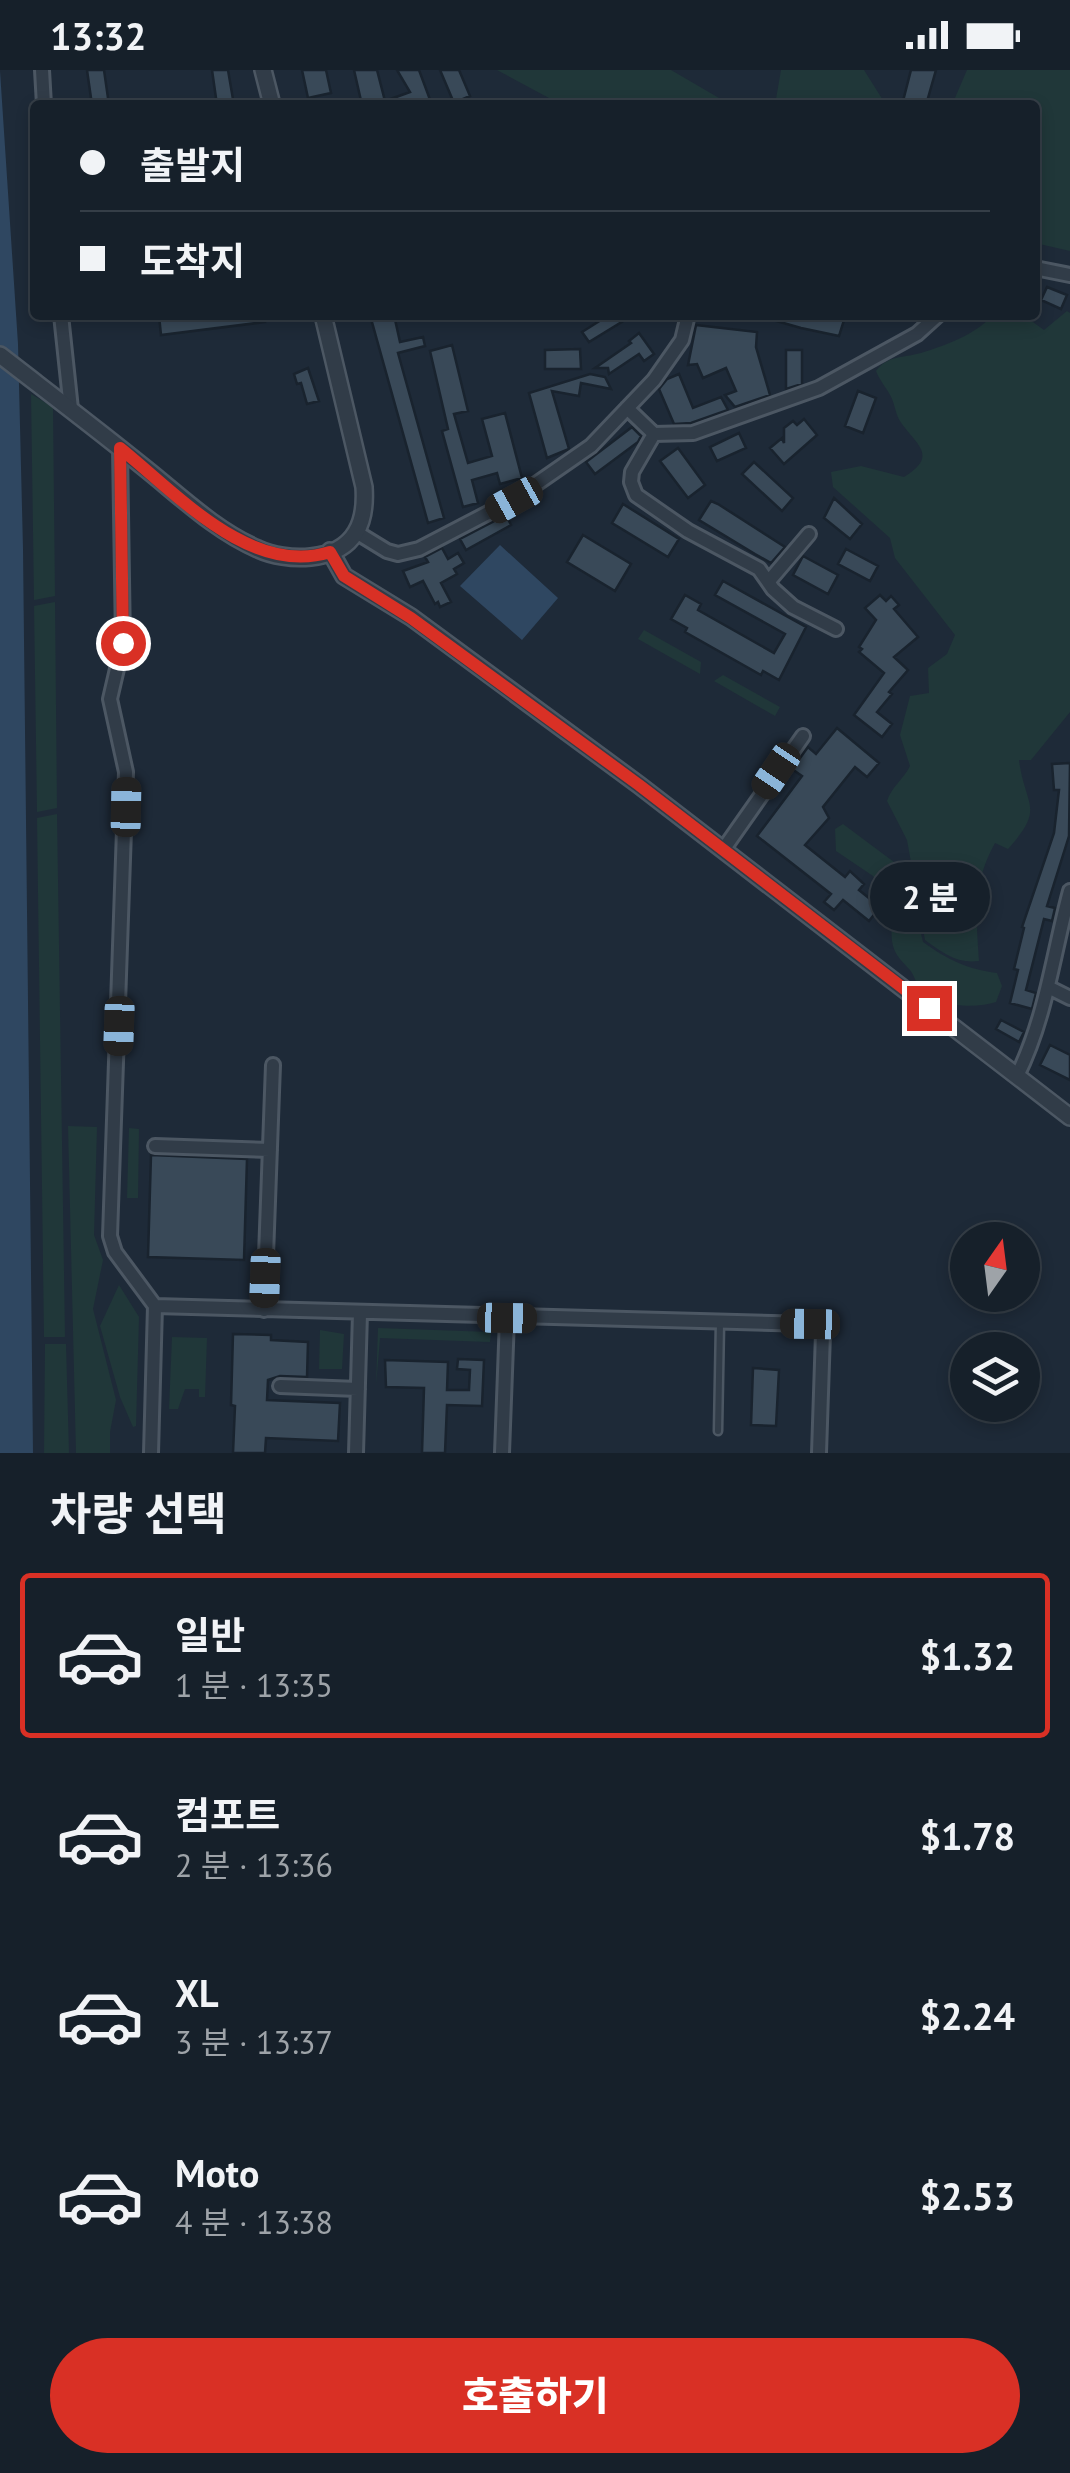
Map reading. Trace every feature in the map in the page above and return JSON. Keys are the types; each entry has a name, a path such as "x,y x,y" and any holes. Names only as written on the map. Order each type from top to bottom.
{"street":[{"path":"42,70 44,100"},
{"path":"263,70 271,100"},
{"path":"1040,269 1070,275"},
{"path":"61,320 70,409"},
{"path":"0,356 220,528 253,548 294,558 330,552 356,532 365,502 323,320"},
{"path":"356,532 398,554 446,538 514,500 582,454 627,408 674,354 687,320"},
{"path":"627,408 654,434 693,432 819,388 917,334 935,320"},
{"path":"654,434 632,472 633,491 688,530 759,569 773,589 793,606 836,630"},
{"path":"120,448 123,643 110,699 126,772 110,1236 115,1252 156,1306 151,1453"},
{"path":"768,581 809,534"},
{"path":"330,552 344,576 644,779 723,850 1070,1116"},
{"path":"723,850 803,736"},
{"path":"1018,1076 1035,1041 1070,892"},
{"path":"1048,987 1070,998"},
{"path":"264,1310 273,1065"},
{"path":"155,1146 270,1150"},
{"path":"156,1306 810,1324 823,1334 819,1453"},
{"path":"356,1453 360,1313"},
{"path":"502,1453 507,1318"},
{"path":"280,1386 358,1388"}],"lane":[{"path":"718,1431 720,1321"}],"green space":[{"path":"497,70 671,70 722,100 553,100"},
{"path":"781,70 864,70 883,100 776,100"},
{"path":"967,70 1070,70 1070,251 1040,244 1040,100 954,100"},
{"path":"1067,311 1070,313 1070,712 1031,760 1019,760 1030,815 1008,849 995,843 988,858 977,900 979,961 964,961 925,940 907,840 887,801 910,766 900,735 910,696 929,693 928,668 947,654 955,635 895,558 890,538 833,487 831,472 861,466 904,477 921,462 921,449 900,421 876,371 886,362 950,343 987,320 1030,320 1044,330"},
{"path":"31,394 53,407 55,596 34,600"},
{"path":"55,602 57,808 37,812 34,606"},
{"path":"644,630 701,662 700,674 638,639"},
{"path":"723,675 780,707 775,716 714,681"},
{"path":"57,814 65,1337 44,1337 37,818"},
{"path":"843,824 906,871 923,942 958,963 997,973 1002,986 996,1002 956,1005 936,999 920,988 893,946 892,917 899,909 898,897 882,889 873,876 836,851 835,829"},
{"path":"68,1126 97,1127 94,1235 103,1260 93,1309 116,1400 110,1453 76,1453"},
{"path":"129,1128 139,1129 138,1198 127,1198"},
{"path":"119,1285 139,1317 133,1427 120,1397 100,1326"},
{"path":"378,1328 491,1332 490,1342 380,1338 376,1386"},
{"path":"320,1330 344,1334 342,1369 319,1369"},
{"path":"172,1337 207,1338 205,1397 199,1397 199,1389 185,1389 178,1409 169,1409"},
{"path":"45,1344 66,1344 69,1453 44,1453"}],"water":[{"path":"0,71 18,344 23,549 33,1453 0,1453"},
{"path":"500,545 558,598 522,640 460,586"}],"building":[{"path":"87,70 104,70 108,100 91,100"},
{"path":"212,70 228,70 233,100 216,100"},
{"path":"302,70 326,70 331,93 308,98"},
{"path":"354,70 377,70 385,100 361,100"},
{"path":"397,70 419,70 430,100 388,100 410,92"},
{"path":"440,70 459,70 470,96 453,100"},
{"path":"911,70 936,70 927,100 903,100"},
{"path":"1047,287 1067,295 1061,309 1041,300"},
{"path":"159,320 265,320 265,322 161,335"},
{"path":"371,320 395,320 400,342 423,337 425,346 398,353 444,518 428,523"},
{"path":"601,320 625,320 589,342 582,332"},
{"path":"773,320 844,320 839,336"},
{"path":"696,325 757,332 756,347 770,395 735,407 725,395 736,391 726,368 703,378 697,364 688,365"},
{"path":"639,333 654,354 644,361 639,354 609,374 608,368 595,368 631,343"},
{"path":"452,345 468,411 454,414 468,463 492,456 482,419 505,413 522,478 500,484 497,473 472,480 478,503 463,507 442,431 448,429 430,351"},
{"path":"580,349 581,369 545,369 545,350"},
{"path":"786,350 802,350 802,384 786,389"},
{"path":"308,368 319,401 307,404 294,374"},
{"path":"590,374 605,377 611,389 581,383 579,396 552,391 569,449 547,458 529,393"},
{"path":"679,374 693,408 721,397 728,410 691,423 674,424 659,389 667,379"},
{"path":"858,391 876,398 863,433 845,426"},
{"path":"804,419 817,435 784,464 770,448 782,438 784,443 784,428"},
{"path":"632,427 641,436 638,442 595,474 586,462"},
{"path":"739,433 746,448 717,461 710,447"},
{"path":"678,448 705,485 688,498 660,461"},
{"path":"754,462 793,498 782,511 742,474"},
{"path":"834,498 862,524 850,539 824,518"},
{"path":"711,501 785,547 771,563 699,520"},
{"path":"623,504 679,539 668,557 612,523"},
{"path":"506,515 511,525 466,550 460,539"},
{"path":"583,535 631,564 615,591 567,562"},
{"path":"442,548 448,559 458,553 464,563 454,569 457,574 441,583 451,602 440,607 423,581 410,587 403,571 428,562 425,557"},
{"path":"846,549 878,566 870,581 838,564"},
{"path":"803,556 838,575 828,594 793,575"},
{"path":"723,581 806,627 779,680 763,671 761,675 685,632 687,628 671,619 685,595 701,604 698,610 774,653 785,634 715,595"},
{"path":"880,595 886,601 891,596 899,605 894,609 918,637 894,657 908,670 877,712 892,724 882,737 854,715 884,673 859,652 876,620 865,608"},
{"path":"837,728 879,763 867,777 855,767 823,807 829,818 805,845 845,877 850,871 864,884 859,890 880,907 869,921 843,900 834,910 824,902 831,894 757,836 802,776 792,769 808,747 816,754"},
{"path":"1070,763 1069,836 1047,906 1055,908 1052,921 1044,919 1026,990 1036,993 1032,1009 1010,1003 1018,970 1014,969 1022,927 1054,833 1059,790 1054,790 1052,764"},
{"path":"1001,1020 1024,1032 1019,1042 996,1029"},
{"path":"1050,1045 1070,1055 1070,1080 1040,1065"},
{"path":"151,1155 247,1159 244,1260 148,1257"},
{"path":"233,1334 271,1335 271,1340 308,1342 307,1377 280,1376 268,1380 267,1400 340,1403 338,1441 266,1438 265,1453 233,1453"},
{"path":"458,1359 484,1360 482,1406 447,1405 445,1453 422,1453 424,1388 386,1387 385,1360 448,1362 447,1390 469,1390 470,1370 457,1369"},
{"path":"753,1368 779,1370 776,1426 751,1425"}],"route":[{"path":"123,643 120,448 220,528 253,548 294,558 330,552 344,576 411,618 639,785 929,1008"}]}
